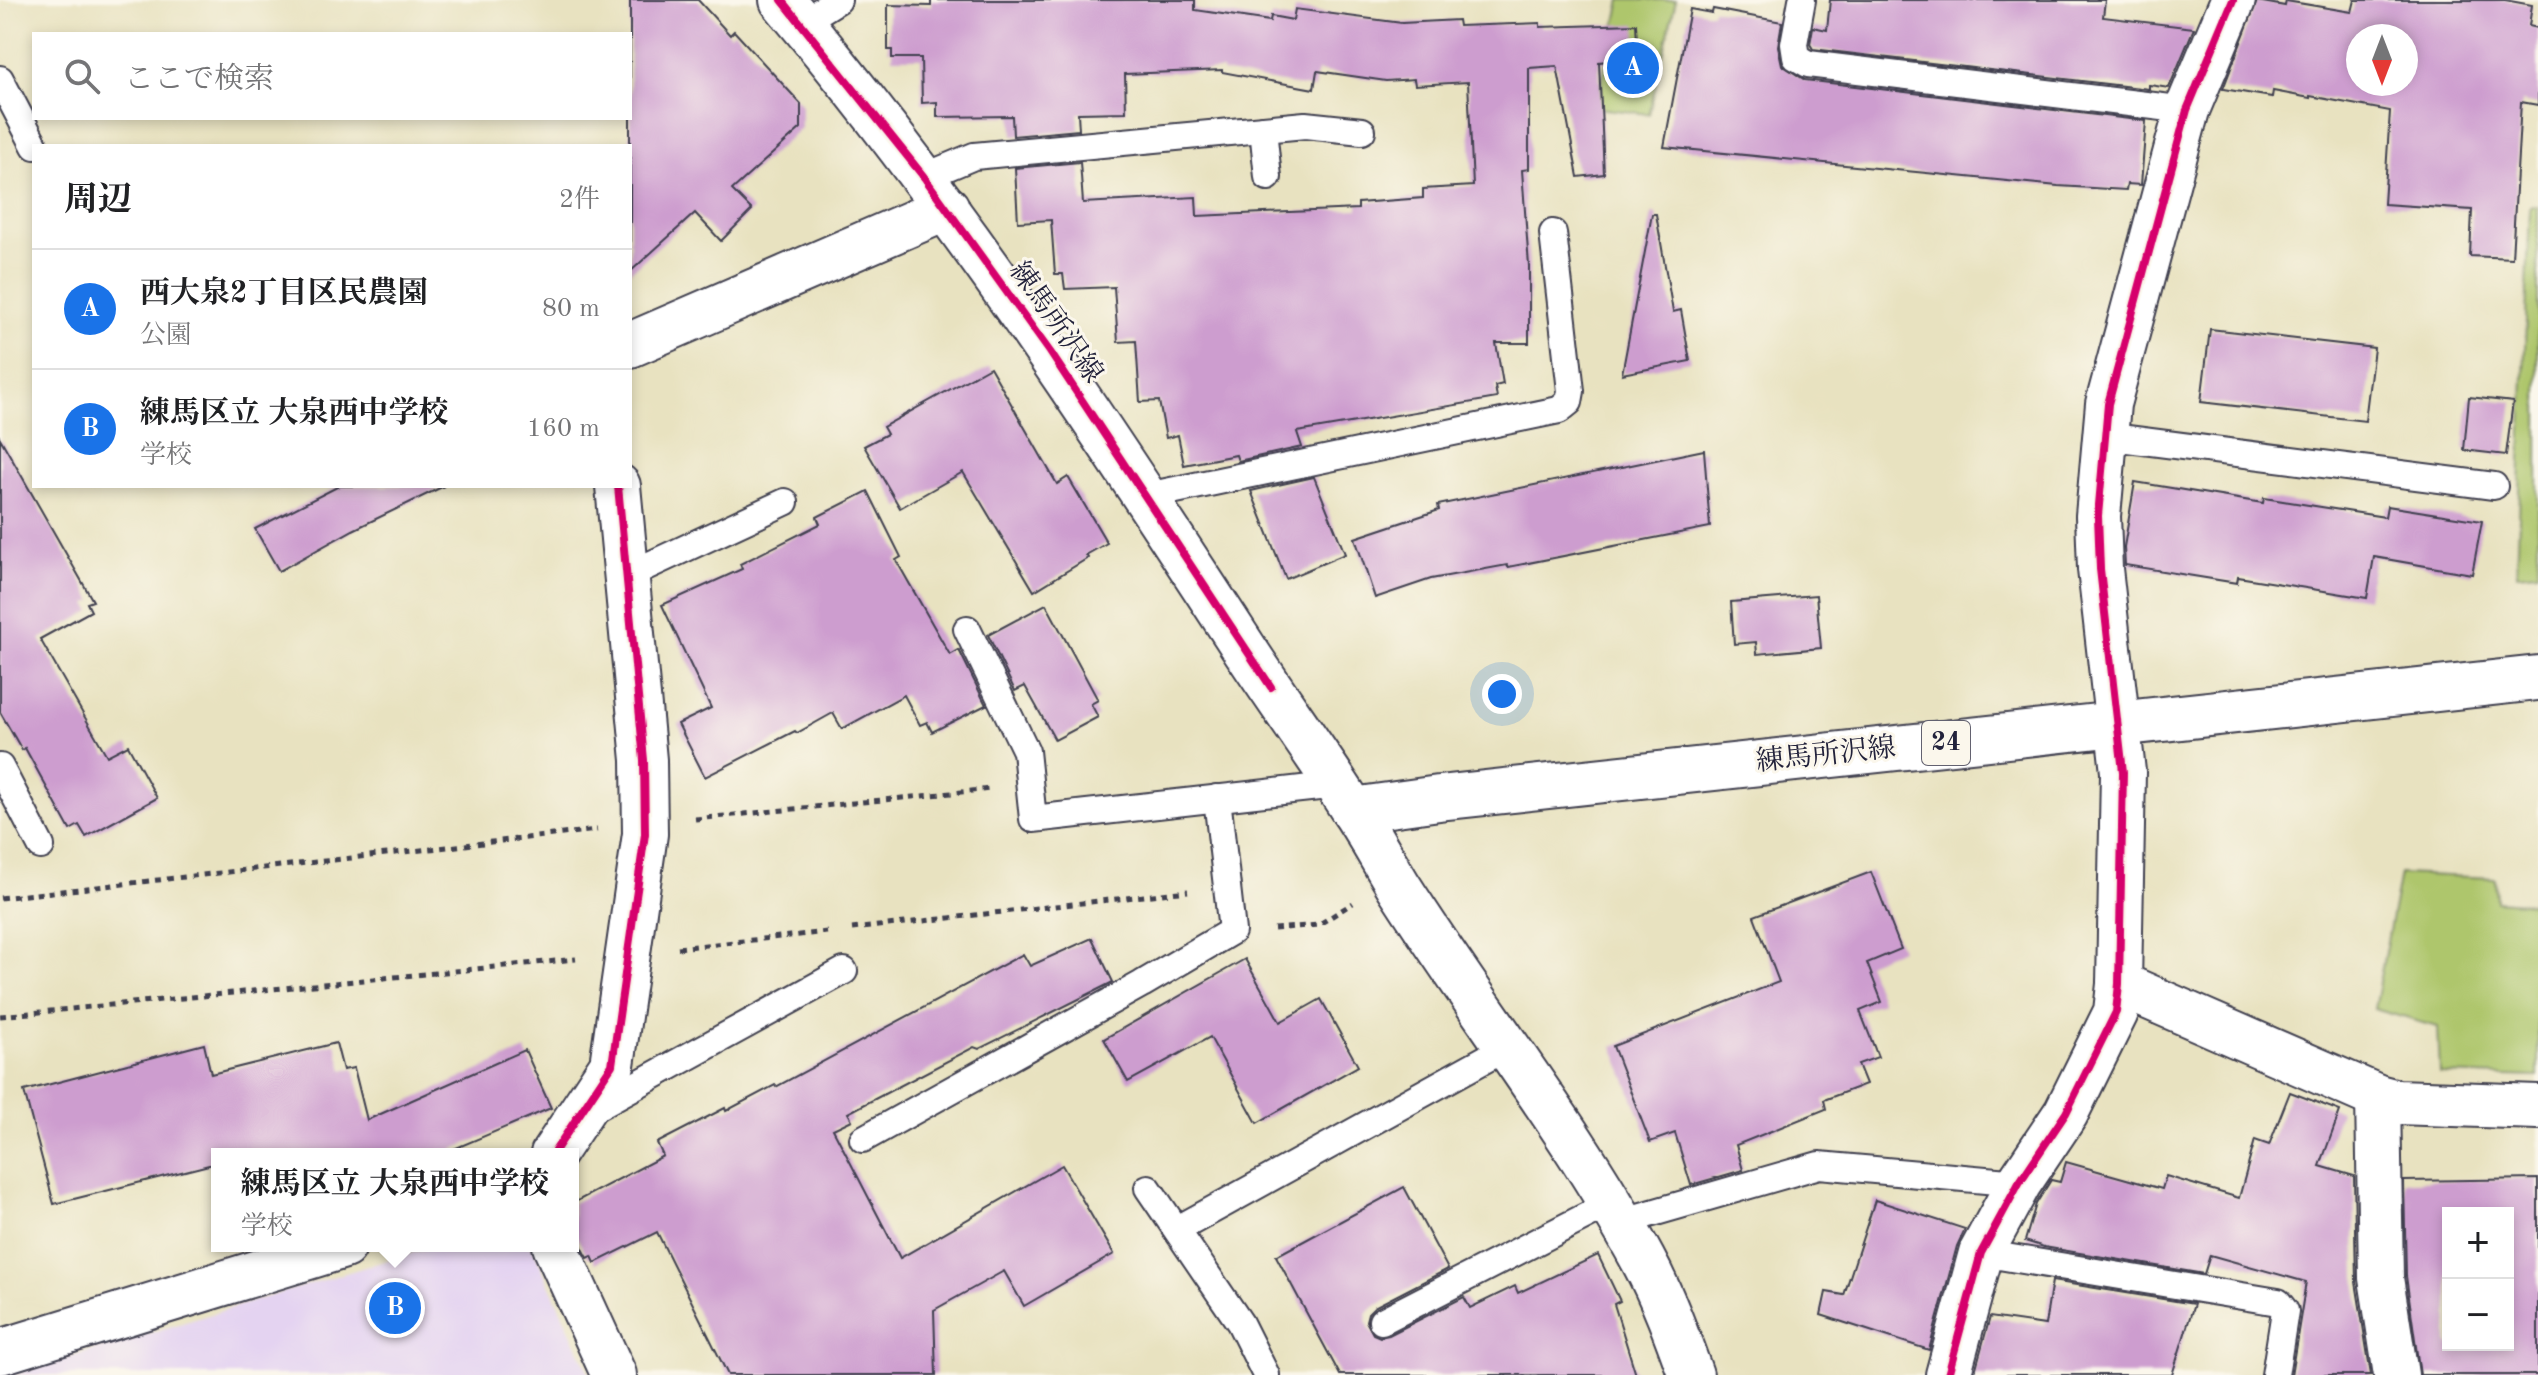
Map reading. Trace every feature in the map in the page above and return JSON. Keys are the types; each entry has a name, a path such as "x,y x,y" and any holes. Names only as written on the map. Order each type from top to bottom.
{"street":[{"path":"1948,1375 1981,1253 2019,1183 2066,1113 2116,1012 2123,772 2100,569 2098,516 2104,436 2108,404 2187,110 2233,0"},
{"name":"練馬所沢線","path":"791,11 935,193 1050,352 1147,496 1345,797 1398,885 1509,1046 1615,1213 1644,1261 1672,1322 1691,1375"},
{"path":"632,344 935,193"},
{"path":"557,1148 612,1065 645,834 644,760 618,488"},
{"name":"練馬所沢線","path":"1345,797 1455,796 2538,678"},
{"path":"2119,984 2378,1097 2397,1102 2538,1107"},
{"path":"2378,1097 2381,1278 2396,1375"},
{"path":"0,1352 325,1252"},
{"path":"558,1252 614,1375"}],"lane":[{"path":"791,11 838,0"},
{"path":"1802,0 1794,44 1796,57 1808,64 2187,110"},
{"path":"0,79 34,144"},
{"path":"935,193 974,156 1305,125 1362,131"},
{"path":"1263,129 1268,177"},
{"path":"1147,496 1559,410 1569,402 1571,391 1553,233"},
{"path":"2104,436 2494,486"},
{"path":"626,576 785,502"},
{"path":"967,629 1026,751 1033,819 1217,798 1345,797"},
{"path":"0,767 41,846"},
{"path":"863,1139 1232,931 1217,798"},
{"path":"578,1116 844,971"},
{"path":"1178,1229 1509,1046"},
{"path":"1382,1321 1615,1213 1819,1165 2019,1183"},
{"path":"1148,1188 1240,1323 1266,1375"},
{"path":"1981,1253 2278,1302 2285,1311 2275,1375"}],"shaded area":[{"path":"414,1252 535,1252 590,1375 12,1375"}],"green space":[{"path":"1621,0 1676,0 1649,114 1596,108"},
{"path":"2530,206 2538,207 2538,572 2517,574"},
{"path":"2400,874 2495,878 2496,901 2538,904 2538,1077 2440,1074 2438,1027 2374,1009"}],"building":[{"path":"630,0 698,0 730,35 734,31 801,104 801,128 732,190 752,210 721,241 695,213 632,270 632,32"},
{"path":"931,0 1195,0 1195,10 1270,21 1271,16 1293,20 1295,9 1402,23 1458,20 1459,26 1636,24 1638,58 1599,62 1604,174 1578,177 1557,66 1529,68 1529,169 1522,170 1529,266 1529,343 1496,343 1503,384 1495,386 1497,398 1297,432 1302,447 1238,461 1236,455 1184,465 1178,435 1166,438 1159,401 1140,402 1136,341 1118,342 1114,287 1065,289 1063,274 1055,274 1051,220 1018,222 1015,168 1080,162 1083,203 1196,197 1197,216 1358,209 1358,203 1423,198 1423,189 1473,186 1468,82 1415,85 1414,79 1386,81 1317,71 1314,89 1222,70 1125,74 1126,112 1078,113 1079,130 1013,136 1012,116 937,117 937,102 922,103 921,58 892,58 892,50 888,50 888,5 931,6"},
{"path":"1830,0 2105,0 2103,17 2194,28 2169,88 2149,85 2149,89 1813,49 1810,44 1813,27 1827,30"},
{"path":"2355,0 2505,0 2532,5 2529,26 2538,28 2538,105 2521,102 2512,258 2470,256 2472,210 2384,204 2390,111 2273,91 2272,97 2223,89 2257,1 2285,6 2286,1 2352,12"},
{"path":"1690,9 1712,13 1713,9 1782,22 1778,46 1782,65 1805,80 2146,121 2141,185 2127,184 2126,190 2058,186 1664,147"},
{"path":"1652,214 1656,214 1673,312 1681,310 1690,361 1622,374"},
{"path":"2210,329 2374,348 2365,421 2201,402"},
{"path":"990,367 1057,484 1068,477 1107,543 1034,591 963,472 900,508 864,446 887,434 883,427"},
{"path":"2469,397 2513,402 2506,455 2464,450"},
{"path":"0,438 93,601 87,603 91,611 40,639 107,756 128,745 157,798 86,837 79,825 70,830 25,748 22,750 0,712"},
{"path":"1704,450 1710,527 1431,579 1375,598 1355,538 1439,510 1438,505"},
{"path":"1314,477 1345,554 1286,579 1251,491"},
{"path":"2135,482 2263,503 2264,498 2385,517 2387,506 2482,521 2472,574 2374,557 2367,598 2238,577 2237,583 2125,565 2124,547"},
{"path":"335,488 440,488 353,530 279,571 255,529"},
{"path":"868,491 901,557 896,560 950,655 959,650 986,705 932,732 927,722 920,725 904,695 842,729 833,713 705,777 678,724 711,708 662,605 742,569 740,564 820,524 817,517"},
{"path":"1816,595 1821,648 1757,654 1756,642 1734,644 1731,602"},
{"path":"1046,604 1098,700 1091,704 1098,717 1055,740 1025,686 1015,691 988,635"},
{"path":"1871,872 1901,949 1867,963 1882,1002 1860,1011 1878,1057 1858,1064 1866,1084 1824,1100 1826,1109 1736,1145 1743,1170 1691,1185 1675,1133 1650,1142 1613,1046 1779,982 1754,916"},
{"path":"1092,938 1113,982 979,1049 974,1047 848,1113 852,1120 833,1129 900,1258 1062,1165 1114,1254 1024,1306 1004,1271 934,1310 936,1375 728,1375 657,1232 595,1263 592,1256 588,1258 579,1241 579,1200 663,1156 657,1143 725,1108 726,1111 776,1087 1023,954 1030,966"},
{"path":"1245,959 1280,1022 1321,999 1358,1066 1257,1123 1210,1037 1128,1082 1104,1039"},
{"path":"336,1043 343,1070 354,1068 367,1120 525,1050 551,1108 456,1148 211,1148 211,1165 54,1204 24,1091 204,1044 211,1074"},
{"path":"2290,1092 2340,1111 2320,1166 2354,1176 2356,1282 2371,1375 2291,1375 2306,1282 2210,1255 2204,1274 2044,1247 2025,1241 2036,1204 2051,1180 2060,1182 2066,1162 2162,1189 2166,1176 2239,1198 2255,1140 2269,1145"},
{"path":"2538,1179 2538,1375 2420,1375 2406,1276 2404,1181"},
{"path":"1404,1187 1448,1269 1374,1307 1366,1321 1373,1334 1380,1337 1389,1335 1464,1297 1470,1308 1515,1286 1518,1293 1598,1255 1620,1301 1614,1304 1636,1375 1340,1375 1276,1256"},
{"path":"1875,1200 1965,1229 1957,1246 1929,1350 1821,1315 1826,1292 1844,1295"},
{"path":"2052,1281 2194,1304 2172,1375 1974,1375 1990,1317 2045,1325"}],"cycle path":[{"path":"782,0 924,177 1050,352 1271,687"},
{"path":"1948,1375 1981,1253 2019,1183 2066,1113 2116,1012 2123,772 2100,569 2098,516 2108,404 2187,110 2233,0"},
{"path":"557,1148 612,1065 645,834 644,760 618,488"}],"place":[{"name":"西大泉2丁目区民農園","path":"1633,68"},
{"name":"練馬区立 大泉西中学校","path":"395,1308"}]}
